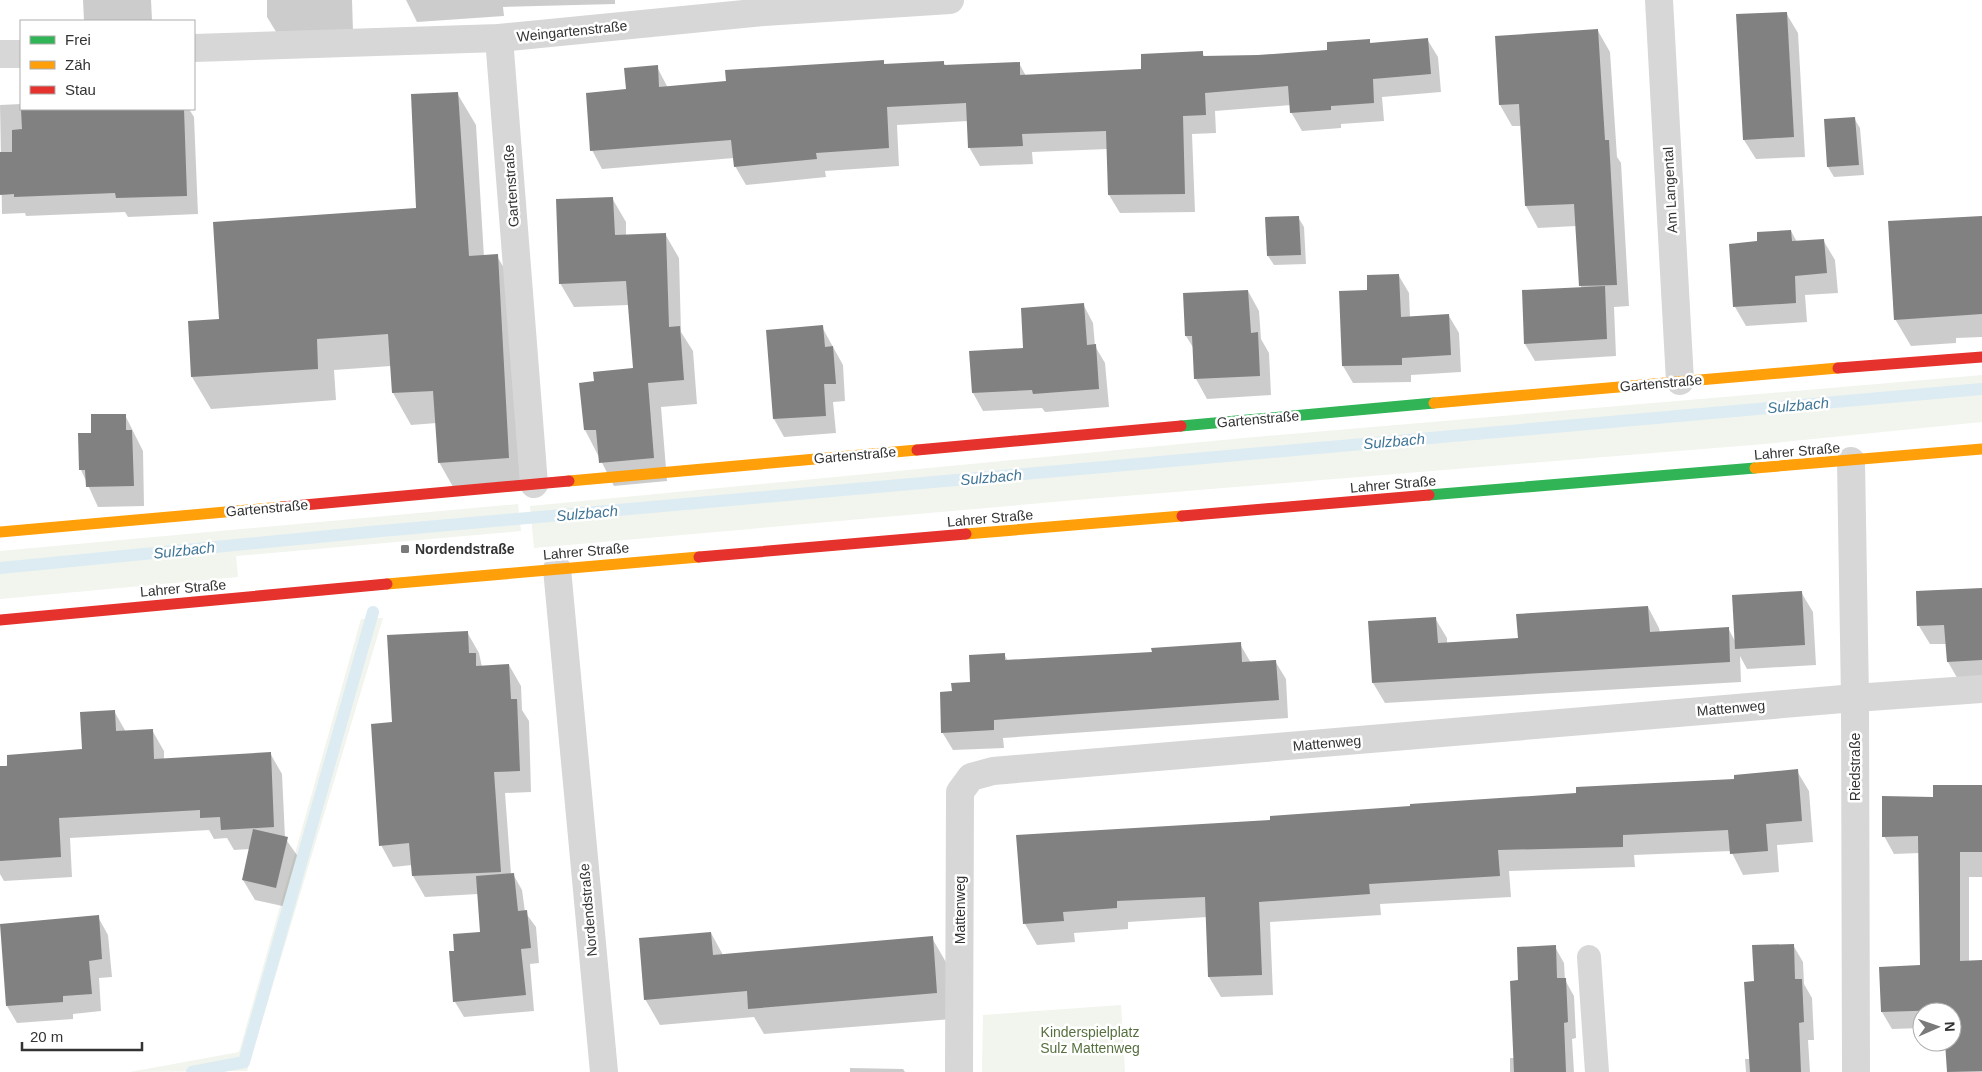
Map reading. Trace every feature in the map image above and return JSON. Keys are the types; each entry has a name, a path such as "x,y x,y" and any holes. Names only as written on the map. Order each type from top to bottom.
{"street":[{"name":"Weingartenstraße","path":"195,48 500,38 764,6 950,0"},
{"name":"Am Langental","path":"1659,0 1680,381"},
{"name":"Gartenstraße","path":"500,38 534,484"},
{"path":"0,54 20,54"},
{"name":"Gartenstraße","path":"0,532 1680,381 1982,357"},
{"name":"Lahrer Straße","path":"0,620 556,569 1982,449"},
{"name":"Riedstraße","path":"1850,461 1856,698 1856,1072"},
{"name":"Nordendstraße","path":"556,569 604,1072"},
{"name":"Mattenweg","path":"959,1072 960,792 971,777 993,771 1982,689"}],"lane":[{"path":"1589,957 1596,1072"}],"green space":[{"path":"1982,375 1982,422 1764,444 1076,500 534,548 530,506 1244,438"},
{"path":"518,504 521,531 236,556 238,577 0,599 0,551"},
{"path":"383,618 247,1071 130,1072 239,1052 361,619"},
{"name":"Kinderspielplatz Sulz Mattenweg","path":"1121,1005 1125,1072 982,1072 983,1015"}],"building":[{"path":"1787,12 1794,137 1743,140 1736,14"},
{"path":"1598,29 1605,140 1609,140 1617,285 1579,286 1574,204 1525,206 1519,104 1499,105 1495,36"},
{"path":"1428,38 1431,74 1373,79 1374,103 1331,106 1331,110 1290,113 1288,86 1205,93 1206,115 1183,116 1185,194 1108,195 1106,131 1022,134 1023,146 968,148 966,103 887,107 889,148 816,153 817,159 734,167 731,140 590,151 586,93 626,89 624,68 658,65 659,87 726,81 725,70 884,60 884,64 944,61 944,65 1020,62 1020,75 1141,69 1141,54 1203,51 1203,56 1258,55 1327,50 1327,42 1370,39 1370,43"},
{"path":"458,92 469,256 498,254 509,458 438,463 433,391 392,393 388,334 317,339 318,369 191,377 188,321 219,319 213,222 416,208 411,94"},
{"path":"21,110 184,110 187,196 116,198 115,193 14,197 14,194 0,195 0,152 12,152 12,130 22,129"},
{"path":"1855,117 1859,165 1827,167 1824,119"},
{"path":"613,197 615,235 666,233 669,327 680,326 684,380 648,383 654,458 599,463 596,430 584,430 579,383 594,381 593,372 633,368 626,281 559,284 556,199"},
{"path":"1299,216 1301,255 1267,256 1265,217"},
{"path":"1982,216 1982,314 1894,320 1888,221"},
{"path":"1791,230 1792,241 1824,239 1827,273 1795,276 1796,303 1733,307 1729,244 1757,241 1757,232"},
{"path":"1399,274 1401,317 1449,314 1451,355 1402,358 1402,365 1342,366 1339,291 1367,290 1367,275"},
{"path":"1605,286 1607,339 1524,344 1522,290"},
{"path":"1248,290 1251,333 1258,332 1260,376 1194,379 1192,336 1185,336 1183,293"},
{"path":"1084,303 1087,345 1096,344 1099,389 1033,394 1032,390 972,393 969,351 1023,348 1021,308"},
{"path":"823,325 825,347 833,346 836,384 824,384 826,416 773,419 766,330"},
{"path":"91,414 126,414 126,430 132,430 134,486 86,487 85,470 79,470 78,433 91,433"},
{"path":"1982,588 1982,660 1947,662 1944,625 1917,626 1916,591"},
{"path":"1802,591 1805,645 1735,649 1732,595"},
{"path":"1648,606 1650,632 1729,627 1730,662 1372,683 1368,621 1436,617 1438,643 1518,638 1516,614"},
{"path":"468,631 469,653 476,653 476,666 509,664 511,699 517,699 520,771 494,772 501,872 412,876 409,843 379,846 371,724 392,722 387,635"},
{"path":"1241,642 1242,662 1276,660 1279,700 994,720 994,730 941,733 940,692 952,691 951,683 970,682 969,655 1005,653 1005,660 1152,652 1151,648"},
{"path":"115,710 116,731 153,729 154,759 271,752 274,827 221,830 220,817 200,818 200,810 59,818 61,857 0,861 0,766 7,766 7,755 82,749 80,712"},
{"path":"1798,769 1802,821 1766,824 1768,851 1730,854 1728,830 1623,835 1623,847 1498,850 1500,876 1369,884 1370,894 1259,902 1262,975 1208,977 1205,897 1117,901 1117,908 1063,912 1064,921 1023,924 1016,835 1270,820 1270,816 1576,793 1576,787 1734,779 1734,775"},
{"path":"1933,785 1982,785 1982,852 1960,852 1960,961 1982,960 1982,1071 1947,1072 1946,1052 1962,1052 1962,1002 1912,1002 1912,1011 1881,1012 1879,967 1920,965 1918,836 1882,837 1882,796 1933,797"},
{"path":"253,829 288,837 276,888 242,880"},
{"path":"514,873 518,911 527,910 531,948 521,949 526,995 453,1002 449,951 454,951 453,934 480,932 476,876"},
{"path":"99,915 102,959 89,961 92,994 63,996 63,1002 6,1006 0,924"},
{"path":"711,932 713,955 933,936 937,993 748,1009 747,991 644,1000 639,938"},
{"path":"1794,944 1795,979 1802,979 1804,1022 1799,1023 1801,1072 1750,1072 1744,982 1754,981 1752,945"},
{"path":"1556,945 1557,978 1566,978 1568,1022 1564,1023 1566,1072 1514,1072 1510,981 1518,980 1517,947"}],"waterway":[{"name":"Sulzbach","path":"0,568 370,532 1982,389"},
{"path":"192,1072 244,1062 373,612"}],"traffic: fast":[{"path":"1181,426 1434,403"},
{"path":"1429,495 1755,468"}],"traffic: slow":[{"path":"1434,403 1838,368"},
{"path":"1755,468 1982,449"},
{"path":"569,481 917,450"},
{"path":"0,532 282,507"},
{"path":"966,534 1182,516"},
{"path":"387,584 699,557"}],"traffic: jam":[{"path":"1838,368 1982,357"},
{"path":"917,450 1181,426"},
{"path":"282,507 569,481"},
{"path":"1182,516 1429,495"},
{"path":"699,557 966,534"},
{"path":"0,620 387,584"}],"place":[{"name":"Nordendstraße","path":"405,549"}]}
